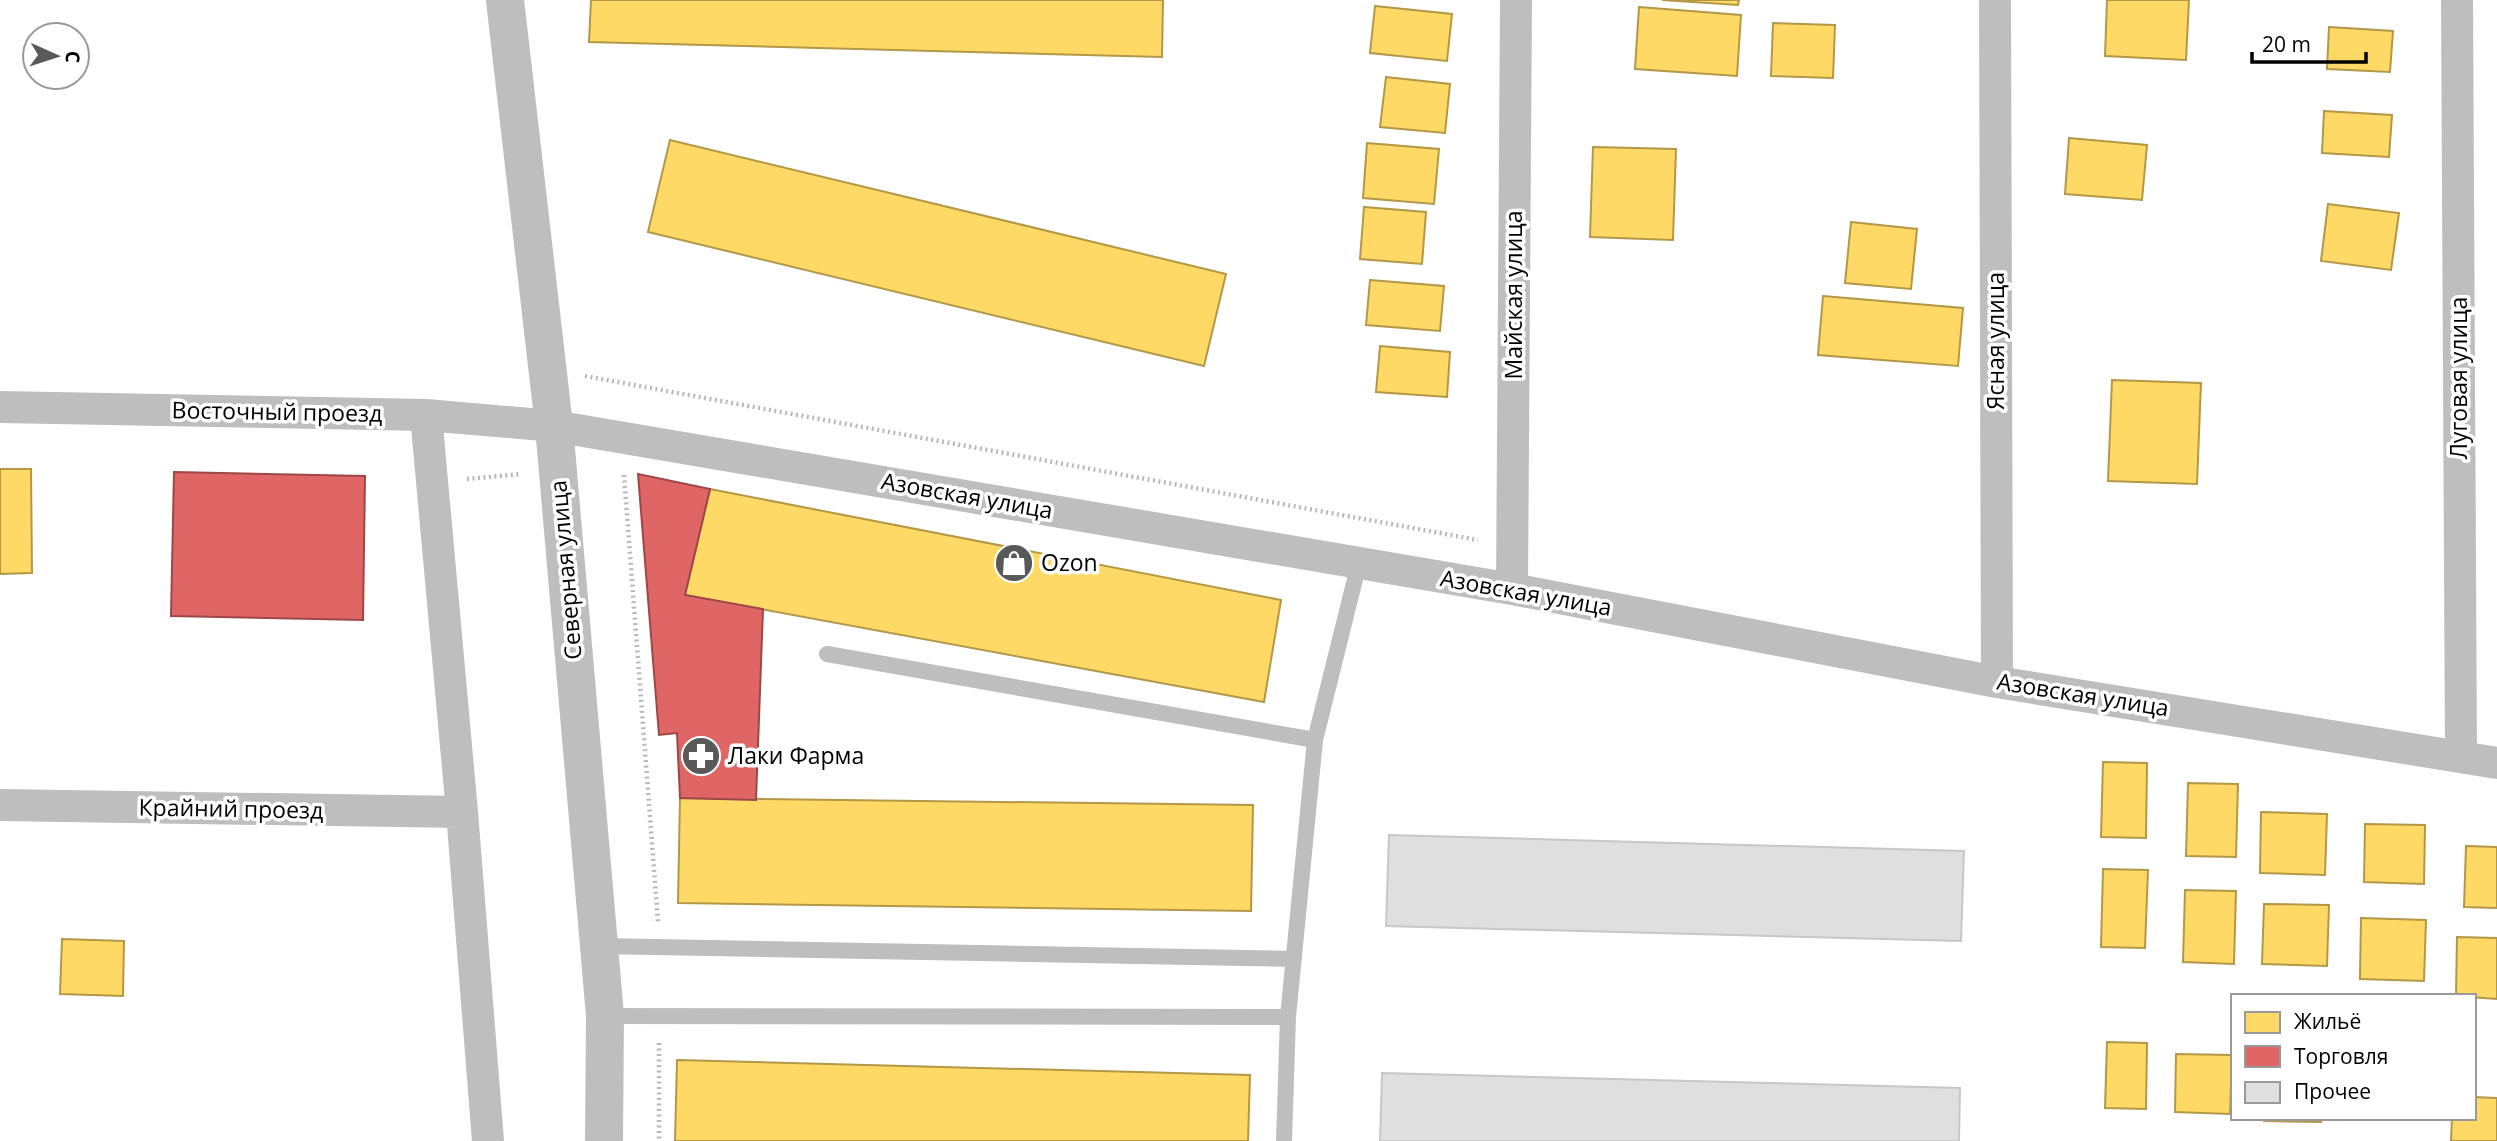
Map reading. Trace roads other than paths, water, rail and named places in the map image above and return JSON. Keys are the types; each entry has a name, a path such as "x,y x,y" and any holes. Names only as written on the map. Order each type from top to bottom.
{"street":[{"name":"Северная улица","path":"505,0 568,428 605,1016 604,1141"},
{"name":"Майская улица","path":"1512,589 1516,0"},
{"name":"Ясная улица","path":"1995,0 1997,682"},
{"name":"Луговая улица","path":"2457,0 2461,755"},
{"name":"Восточный проезд","path":"0,407 426,415 568,428"},
{"path":"426,415 488,1141"},
{"name":"Азовская улица","path":"568,428 1512,589 1997,682 2461,755 2497,763"},
{"name":"Крайний проезд","path":"0,805 462,812"}],"lane":[{"path":"1284,1141 1288,1017 1315,740 1359,563"},
{"path":"827,654 1315,740"},
{"path":"599,946 1294,959"},
{"path":"605,1016 1288,1017"}],"place":[{"name":"Ozon","path":"1014,563"},
{"name":"Лаки Фарма","path":"701,756"}]}
